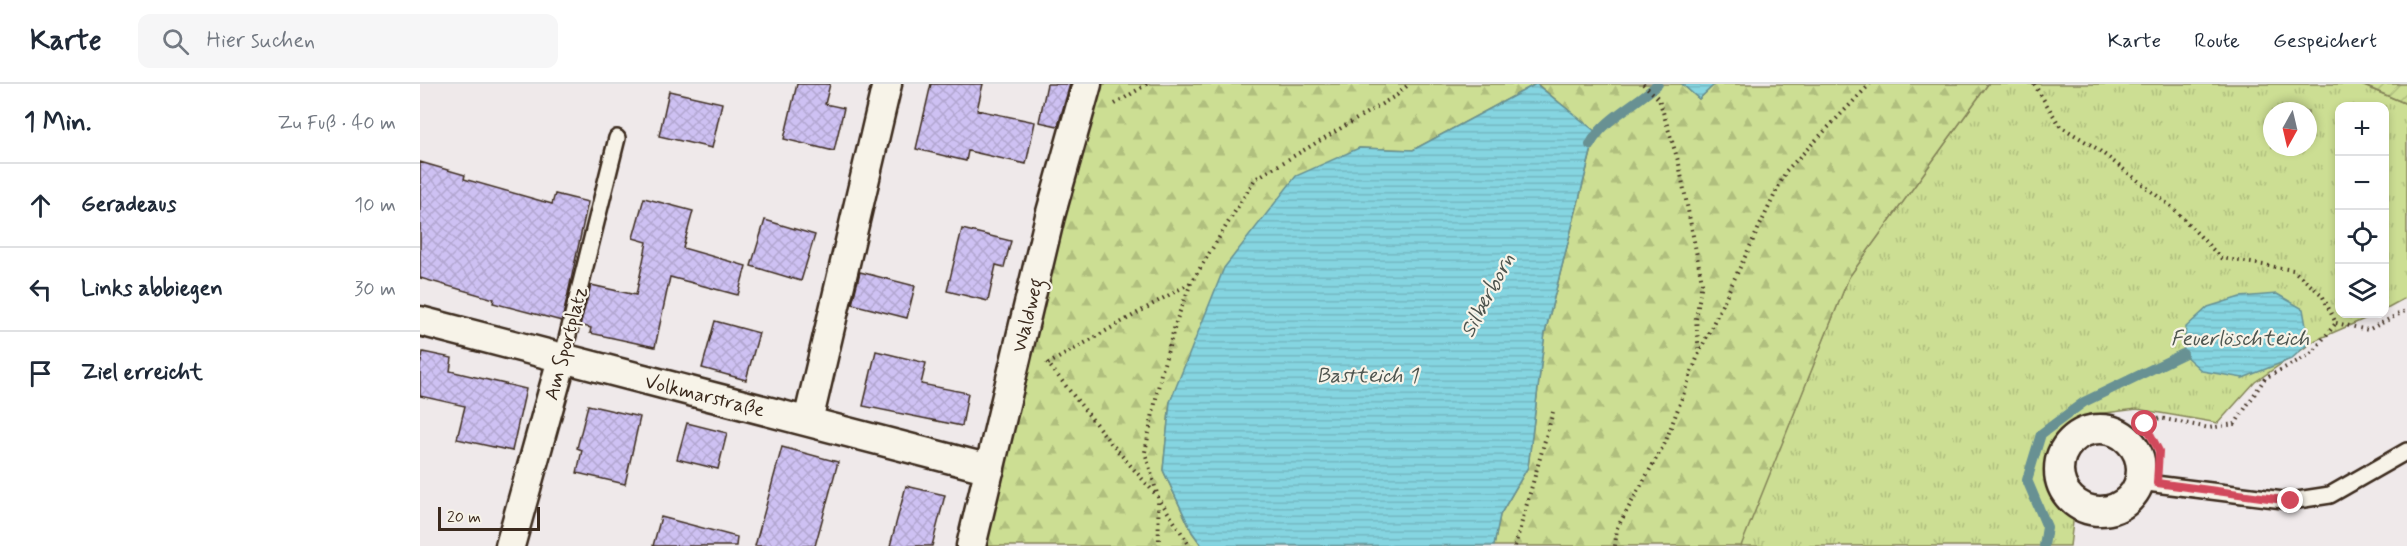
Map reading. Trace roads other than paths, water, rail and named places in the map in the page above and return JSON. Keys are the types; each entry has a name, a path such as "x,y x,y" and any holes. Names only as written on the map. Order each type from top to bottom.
{"street":[{"path":"808,421 887,84"},
{"name":"Waldweg","path":"971,546 1050,216 1087,84"},
{"name":"Volkmarstraße","path":"420,321 990,469"},
{"name":"Am Sportplatz","path":"510,546 562,359"}],"lane":[{"name":"Am Sportplatz","path":"562,359 617,138"},
{"path":"2148,482 2291,501 2330,495 2407,451"}],"water":[{"name":"Bastteich 1","path":"1536,84 1596,132 1545,333 1528,467 1500,515 1494,546 1202,546 1192,532 1163,470 1170,402 1224,268 1296,176 1359,148 1413,150"},
{"path":"1682,84 1715,84 1699,99"},
{"name":"Feuerlöschteich","path":"2277,294 2303,309 2309,343 2291,359 2243,378 2202,371 2183,354 2186,327 2208,307 2240,297"}],"waterway":[{"name":"Silberborn","path":"1590,145 1603,127 1658,84"},
{"path":"2044,546 2047,527 2027,480 2041,434 2084,402 2183,354"}]}
